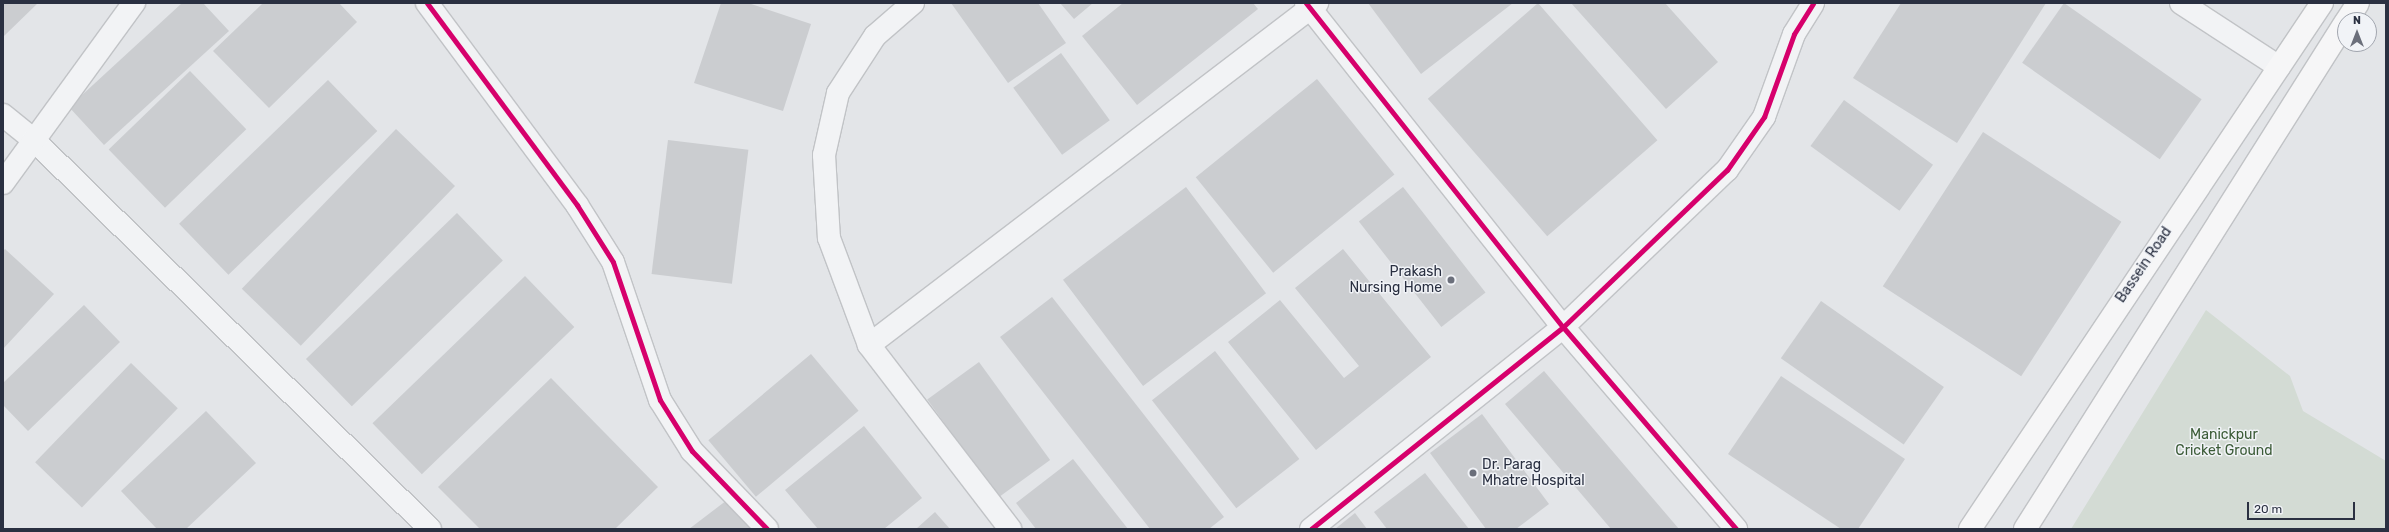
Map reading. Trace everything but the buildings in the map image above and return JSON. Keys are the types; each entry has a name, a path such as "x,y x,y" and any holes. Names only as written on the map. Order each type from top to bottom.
{"main road":[{"name":"Bassein Road","path":"1970,529 2322,3"},
{"path":"2352,12 2358,3"},
{"path":"2025,529 2337,36"}],"street":[{"path":"3,183 134,3"},
{"path":"427,3 577,205 613,262 660,400 692,451 768,529"},
{"path":"913,3 875,36 838,93 824,155 829,238 869,345 1010,529"},
{"path":"1311,529 1563,327 1727,170 1764,117 1794,34 1813,3"},
{"path":"2181,3 2278,67"},
{"path":"869,345 1311,5 1563,327 1736,529"},
{"path":"3,114 34,140 430,529"}],"green space":[{"name":"Manickpur Cricket Ground","path":"2206,310 2290,376 2303,411 2386,461 2386,529 2071,529"}],"cycle path":[{"path":"427,3 577,205 613,262 660,400 692,451 767,529"},
{"path":"1306,3 1563,327 1736,529"},
{"path":"1311,529 1563,327 1727,170 1764,117 1794,34 1813,3"}],"place":[{"name":"Prakash Nursing Home","path":"1451,280"},
{"name":"Dr. Parag Mhatre Hospital","path":"1473,473"}]}
